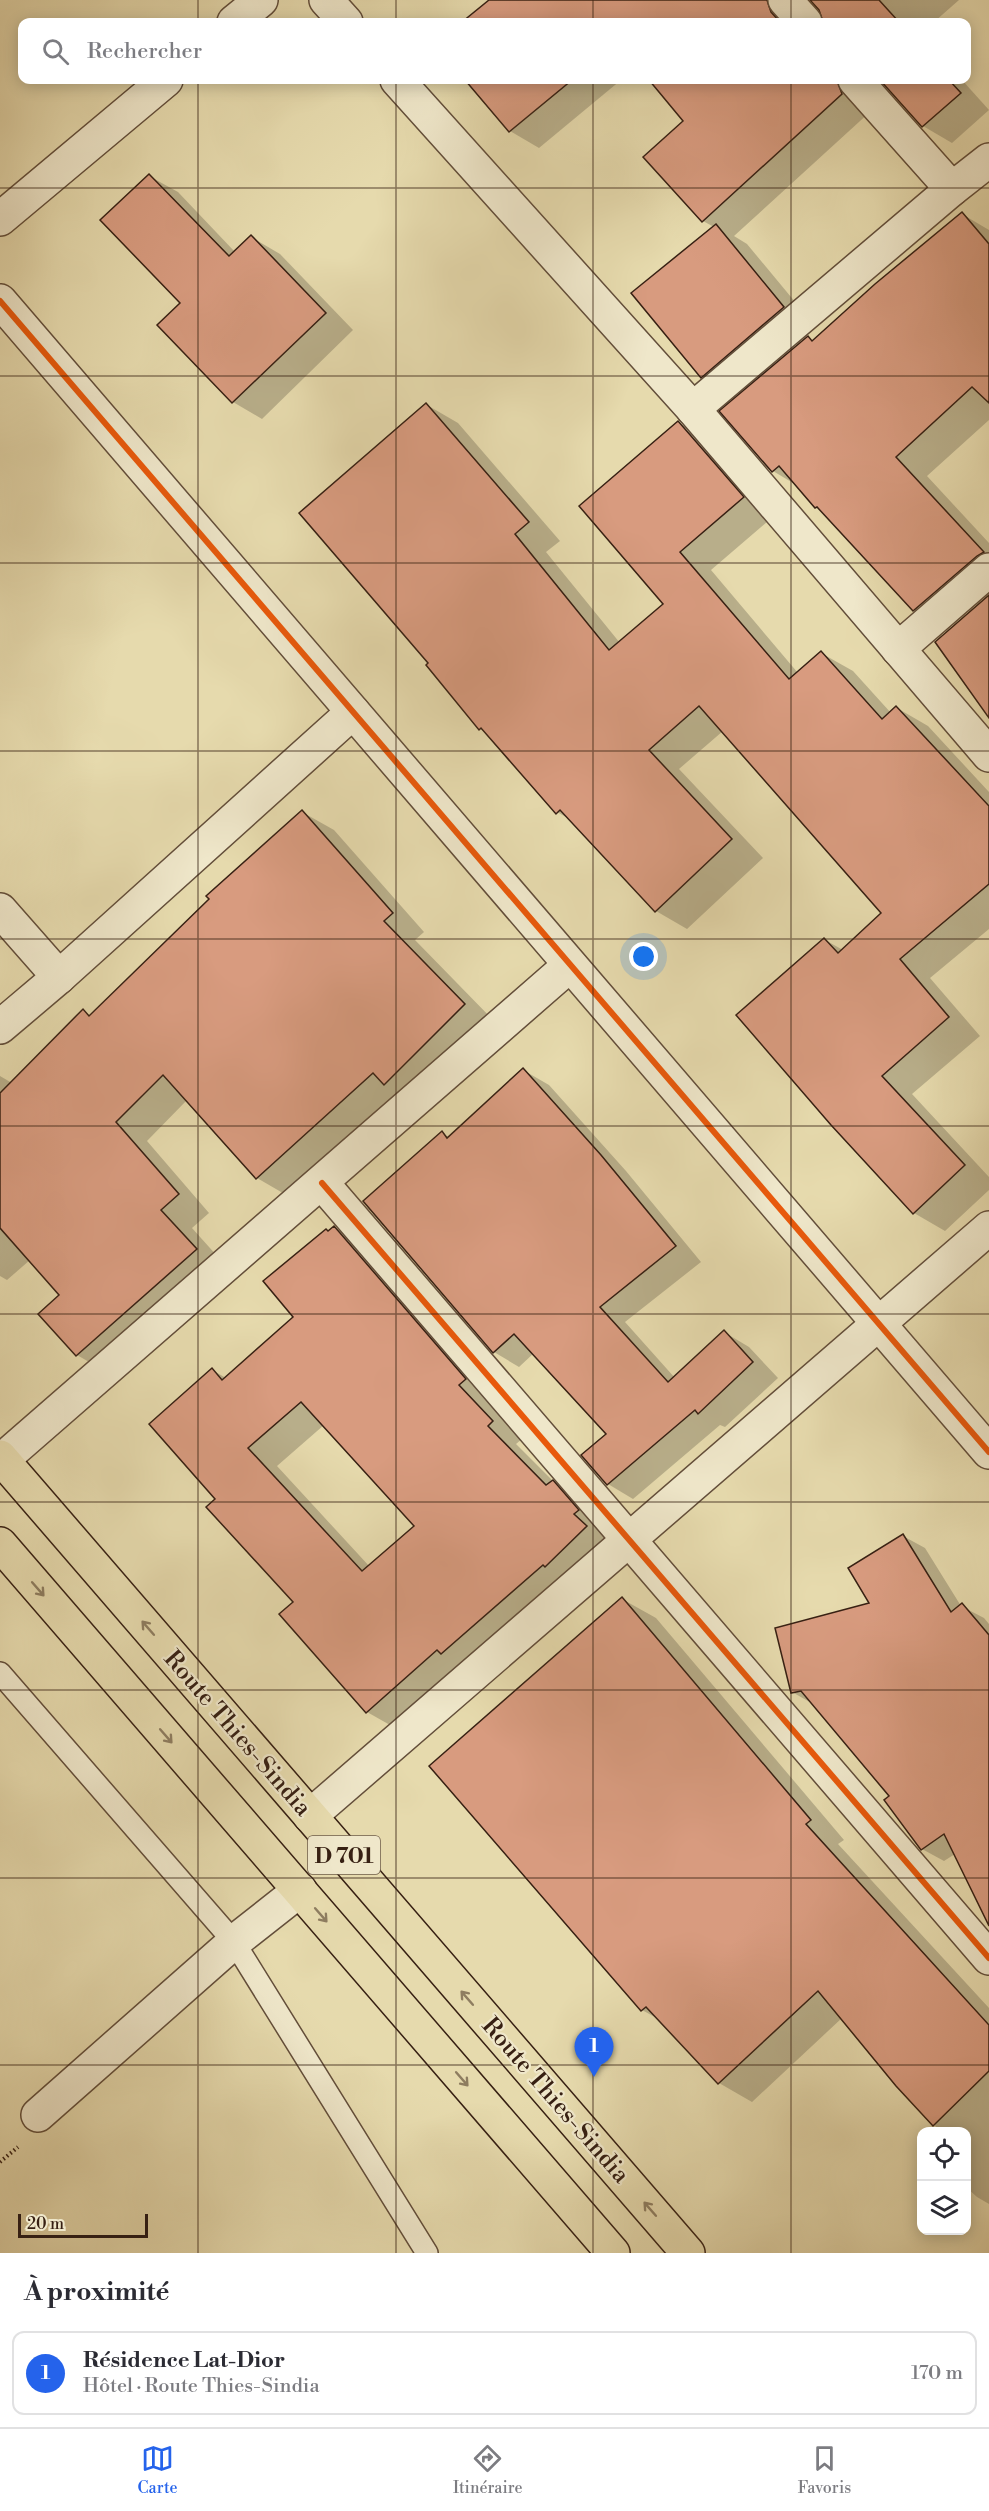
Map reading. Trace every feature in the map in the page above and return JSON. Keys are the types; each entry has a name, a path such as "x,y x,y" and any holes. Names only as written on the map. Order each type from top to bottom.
{"main road":[{"name":"Route Thies-Sindia","path":"1,1458 688,2253"},
{"name":"D 701","path":"0,1545 613,2253"},
{"path":"549,2180 592,2253"}],"street":[{"path":"239,18 261,0"},
{"path":"326,0 342,18"},
{"path":"785,0 801,18"},
{"path":"0,219 161,84"},
{"path":"401,84 693,409 989,755"},
{"path":"859,84 952,189"},
{"path":"693,409 989,160"},
{"path":"0,301 989,1452"},
{"path":"898,649 989,570"},
{"path":"0,1027 352,712"},
{"path":"0,910 59,976"},
{"path":"1,1458 322,1183 570,965"},
{"path":"322,1183 989,1958"},
{"path":"310,1816 989,1228"},
{"path":"38,2115 234,1942 300,1890"}],"lane":[{"path":"0,1673 234,1942 428,2253"}],"building":[{"path":"489,0 767,0 771,12 776,18 467,18"},
{"path":"810,0 879,0 895,18 822,18 819,10"},
{"path":"468,84 567,84 509,132"},
{"path":"652,84 838,84 842,94 702,222 643,157 683,121"},
{"path":"884,84 953,84 961,93 922,127"},
{"path":"149,174 229,256 251,235 326,313 232,403 157,325 180,303 100,220"},
{"path":"962,212 989,244 989,403 972,387 896,457 984,552 913,611 817,507 815,508 779,466 772,472 719,411 808,336 812,341 875,284"},
{"path":"716,224 784,307 701,378 631,293"},
{"path":"426,403 529,522 515,534 609,650 663,604 579,506 678,421 744,497 680,552 789,679 821,651 882,719 896,706 989,806 989,884 900,959 949,1017 882,1076 965,1165 913,1214 831,1125 736,1015 824,938 838,953 881,913 699,706 649,750 732,839 655,912 560,810 556,814 481,728 479,730 426,665 428,663 299,513"},
{"path":"989,595 989,718 935,642"},
{"path":"302,810 393,913 384,921 465,1004 384,1085 373,1073 256,1179 163,1075 116,1122 179,1194 161,1210 197,1249 76,1356 38,1314 59,1295 0,1228 0,1093 83,1009 89,1016 209,899 206,896"},
{"path":"523,1068 601,1155 676,1246 600,1307 668,1382 724,1330 753,1362 698,1414 695,1410 607,1485 581,1455 606,1434 514,1334 493,1353 363,1201 442,1131 447,1138"},
{"path":"334,1226 466,1379 459,1385 493,1421 488,1426 546,1485 553,1480 579,1510 574,1514 587,1526 545,1567 543,1565 441,1654 437,1650 366,1713 279,1614 293,1602 206,1507 215,1499 149,1424 212,1368 222,1380 293,1317 263,1281 326,1229 328,1231","holes":["301,1402 414,1526 362,1571 248,1448"]},
{"path":"903,1534 951,1612 962,1603 989,1635 989,1926 944,1834 921,1850 884,1800 889,1796 801,1691 791,1693 775,1628 869,1603 848,1568"},
{"path":"622,1597 811,1820 806,1824 989,2025 989,2071 933,2126 896,2086 818,1991 718,2084 646,2007 641,2011 429,1766"}],"cycle path":[{"path":"0,301 989,1452"},
{"path":"322,1183 989,1958"}],"place":[{"name":"Résidence Lat-Dior","path":"594,2077"}]}
